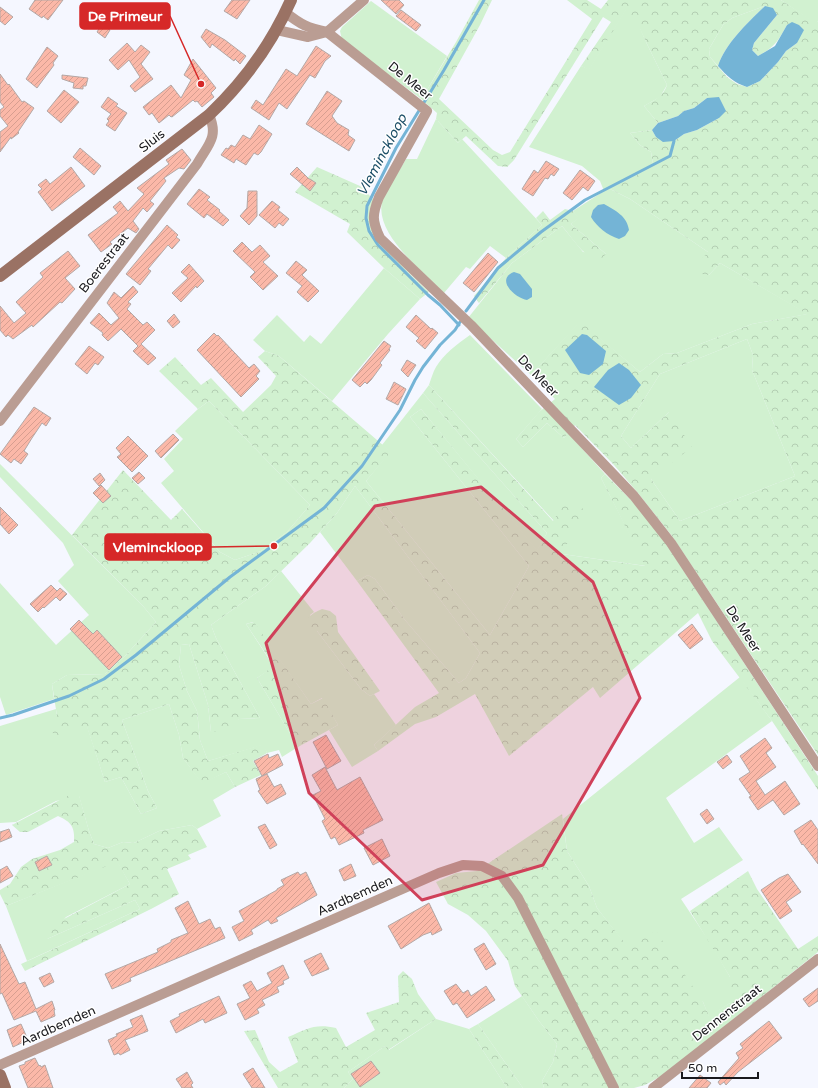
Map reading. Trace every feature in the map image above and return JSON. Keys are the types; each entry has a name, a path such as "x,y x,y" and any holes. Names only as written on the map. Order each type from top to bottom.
{"street":[{"name":"Sluis","path":"0,276 208,115 231,94 265,50 277,30 291,0"},
{"path":"277,30 308,37 327,32 364,0"},
{"path":"285,12 308,28 327,32"},
{"name":"De Meer","path":"327,32 427,111 379,197 374,211 374,224 380,238 471,325 634,496 671,543 818,766"},
{"name":"Boerestraat","path":"0,421 198,164 212,140 214,132 213,124 208,115"},
{"name":"Aardbemden","path":"0,1065 439,873 463,866 482,866 502,876 518,898 614,1088"},
{"name":"Dennenstraat","path":"653,1088 818,959"},
{"path":"0,1075 5,1088"}],"highlighted area":[{"path":"481,487 593,582 640,698 543,865 422,900 309,793 266,643 375,506"}],"green space":[{"path":"479,0 492,0 480,25 439,99 493,150 502,155 510,152 592,19 567,0 587,0 601,9 608,0 781,0 816,23 818,21 818,755 672,536 614,465 575,425 564,438 547,423 523,447 516,439 539,412 555,399 531,375 580,321 640,372 663,354 677,353 752,324 807,314 720,263 709,275 702,274 698,263 708,252 630,199 608,188 653,164 651,152 640,145 630,133 652,130 656,137 674,141 684,134 697,130 719,118 707,98 694,108 684,111 678,116 658,123 644,106 661,95 667,85 640,29 633,28 626,10 589,70 581,66 611,22 603,17 514,160 507,167 498,166 466,136 458,143 436,119 437,113 420,98 427,90","holes":["765,6 777,15 754,43 752,50 758,56 768,50 778,39 787,25 797,43 786,51 760,81 747,87 737,84 727,77 710,57 709,49 723,25 732,18","747,339 753,355 752,370 795,476 680,521 651,479 692,447 669,412 631,448 621,436 660,374"]},
{"path":"781,0 818,0 818,21 816,24"},
{"path":"371,1 447,56 427,90 420,98 342,40 340,31 342,27"},
{"path":"765,6 731,42 718,66 710,57 709,49 723,25 732,18"},
{"path":"626,9 640,28 667,85 660,97 644,106 658,123 652,130 630,133 640,145 651,152 653,164 608,188 630,199 708,252 709,275 720,263 808,314 752,324 677,353 663,354 640,372 580,322 531,375 468,318 512,263 562,226 583,252 606,254 571,224 578,218 573,211 604,191 600,181 582,166 529,147 581,66 589,69"},
{"path":"436,119 458,143 462,139 542,225 506,258 490,246 470,269 466,267 444,293 413,263 392,238 385,225 381,212 383,199 390,184 406,159 417,159"},
{"path":"317,167 360,186 374,200 386,249 429,292 420,299 384,268 347,232 350,224 295,192"},
{"path":"565,209 573,211 579,218 571,224 606,254 601,259 589,256 579,247 562,226 512,263 479,303 474,296 506,258 542,225 536,218 543,211 550,220"},
{"path":"384,268 420,299 388,334 332,401 279,356 265,351 253,340 277,315 304,342 310,335 321,344"},
{"path":"470,335 542,409 516,439 523,447 547,423 564,438 568,433 605,474 601,478 646,566 562,554 554,521 429,385 439,362"},
{"path":"747,339 753,355 752,370 795,476 680,521 651,479 669,412 631,448 621,436 660,374"},
{"path":"265,351 279,356 391,452 366,481 490,635 529,566 410,417 421,409 537,550 547,533 423,393 429,385 553,521 563,505 585,509 562,554 645,566 601,478 605,474 635,504 663,539 818,776 818,790 772,721 712,641 698,613 600,698 593,687 509,756 475,694 436,717 415,724 378,751 374,745 415,707 439,693 357,581 368,575 375,579 405,620 459,683 466,678 480,653 355,486 337,513 310,543 266,586 211,625 216,638 260,718 239,719 230,731 211,732 208,705 189,644 181,645 179,665 187,691 197,711 200,740 208,761 264,744 267,753 253,761 261,775 235,787 226,772 202,784 183,758 179,735 169,704 122,720 148,791 157,808 141,814 121,777 105,782 87,727 54,737 50,724 57,716 52,684 67,675 105,674 125,656 156,622 143,606 72,535 123,470 171,520 182,509 220,552 235,560 261,551 287,532 310,505 209,401 198,409 159,371 175,357 201,385 211,378 243,412 271,385 276,376 258,357"},
{"path":"423,393 547,533 537,551 421,409 410,417 529,566 490,635 366,481 390,452 382,445"},
{"path":"209,401 310,505 287,532 261,551 235,560 220,552 161,483 174,471 164,459 183,439 175,431 198,409"},
{"path":"0,464 143,606 156,622 125,656 105,674 67,675 52,684 54,699 6,715 0,697 0,583 56,645 89,615 58,581 74,565 63,543 0,477"},
{"path":"355,486 480,653 466,678 459,683 405,620 375,579 368,575 357,581 320,532 337,513"},
{"path":"281,571 314,612 310,615 317,631 361,689 370,696 374,694 396,725 374,745 378,751 352,767 329,730 338,725 322,698 311,704 253,622 246,624 274,667 257,678 298,747 282,757 279,750 267,753 263,745 208,761 200,740 197,711 187,691 179,665 181,645 189,644 208,705 211,732 239,719 260,718 216,638 211,625 266,586"},
{"path":"322,609 330,611 336,616 338,632 380,691 370,696 361,689 317,631 312,633 307,630 307,622 310,616"},
{"path":"254,622 311,704 323,698 338,725 298,747 257,678 274,666 246,624"},
{"path":"740,677 772,721 666,798 694,843 719,827 743,860 681,899 711,944 730,977 730,1003 709,1017 703,1002 628,948 597,908 589,886 567,851 563,819"},
{"path":"169,704 179,735 183,758 202,783 226,772 235,787 213,800 221,816 197,829 192,825 159,831 134,843 123,842 108,848 94,844 79,796 56,801 16,822 0,823 0,726 56,709 57,716 87,726 105,782 121,777 141,814 157,808 148,791 122,720"},
{"path":"73,793 79,795 94,844 108,848 123,842 134,843 159,831 192,825 197,829 207,847 188,855 191,859 167,869 179,894 25,971 21,964 140,909 135,900 47,939 45,929 130,884 117,862 6,906 0,894 0,890 10,884 21,867 32,859 60,850 74,842 72,826 58,816 28,832 20,832 12,825"},
{"path":"562,814 567,851 589,886 597,908 628,947 656,931 703,1002 709,1016 730,1003 730,977 690,911 748,871 757,889 798,949 818,936 818,952 663,1075 645,1085 634,1088 544,1088 542,1081 553,1062 557,1044 515,986 508,961 486,931 468,915 448,904 436,882 456,873 477,871"},
{"path":"117,861 130,884 66,917 47,939 135,900 140,909 27,961 6,906"},
{"path":"403,971 412,979 418,994 436,1019 388,1050 385,1046 348,1072 353,1079 344,1088 278,1088 244,1031 255,1030 269,1062 280,1072 298,1062 288,1037 306,1029 322,1026 336,1028 346,1047 375,1030 366,1013 399,1002 398,976"},
{"path":"522,996 557,1044 553,1062 542,1081 544,1088 523,1088 478,1024"},
{"path":"436,1019 469,1029 507,1088 344,1088 353,1079 348,1072 385,1046 389,1050"},
{"path":"478,1024 523,1088 507,1088 469,1029"}],"water":[{"path":"765,6 773,8 777,15 754,43 752,50 758,56 775,46 787,25 792,22 799,25 804,30 797,43 786,51 760,81 747,87 731,79 718,66 731,42"},
{"path":"719,97 726,111 719,118 697,130 684,134 674,141 663,142 656,137 652,130 658,123 678,116 684,111 694,108 707,98"},
{"path":"604,204 620,214 626,221 629,230 625,236 619,239 610,235 593,221 591,217 593,210 598,205"},
{"path":"514,272 520,274 532,289 532,297 527,300 513,293 509,289 506,280 508,275"},
{"path":"582,334 587,335 606,351 603,364 589,375 580,373 565,350"},
{"path":"619,363 629,370 641,385 631,398 619,405 594,387 608,370"}],"building":[{"path":"35,0 63,0 48,20 43,16 42,18 29,9"},
{"path":"232,0 250,0 237,19 224,11"},
{"path":"381,0 399,0 404,5 396,14"},
{"path":"0,7 13,17 5,25 0,21"},
{"path":"401,10 421,25 416,31 396,16"},
{"path":"102,24 110,30 105,38 97,32"},
{"path":"206,29 225,40 246,56 240,64 212,44 210,48 201,37"},
{"path":"127,43 135,52 141,45 150,52 141,64 153,79 135,92 130,86 140,77 129,60 118,70 109,60"},
{"path":"316,46 331,56 325,61 315,78 310,75 287,109 279,103 269,120 251,108 256,100 263,105 286,69 297,76"},
{"path":"47,47 58,56 53,63 54,65 37,88 26,79"},
{"path":"193,59 216,88 211,93 214,97 202,107 197,101 195,102 193,100 172,117 173,116 171,117 169,115 159,123 152,113 149,115 143,107 171,85 181,98 191,80 184,75"},
{"path":"0,74 22,102 24,101 34,108 18,132 19,133 11,139 11,137 0,152 0,132 8,126 0,116 0,110 4,107 0,102"},
{"path":"62,75 88,78 86,86 83,86 83,89 73,88 74,83 62,79"},
{"path":"64,90 79,102 61,123 47,111"},
{"path":"327,91 342,101 332,116 337,123 349,130 348,135 355,140 349,151 306,124"},
{"path":"108,97 118,104 116,106 127,113 115,131 106,125 109,121 107,119 111,114 101,107"},
{"path":"259,125 272,134 261,152 258,155 254,153 246,165 236,159 234,163 221,155 226,148 228,149 231,145 235,147 243,135 250,139"},
{"path":"80,148 101,166 94,175 73,157"},
{"path":"182,149 191,160 184,169 179,168 164,178 166,181 150,201 154,204 147,212 143,208 133,221 139,229 136,233 128,228 110,242 112,244 101,252 88,235 118,213 113,207 120,201 128,211 144,194 137,188 169,164 166,160"},
{"path":"546,161 559,169 554,176 551,174 548,179 545,178 533,196 522,189 534,170 538,173"},
{"path":"71,167 85,186 52,211 38,192 42,189 38,185 46,179 50,184"},
{"path":"297,167 309,179 316,183 310,191 290,174"},
{"path":"580,170 595,181 588,191 583,187 572,200 563,193"},
{"path":"199,189 210,197 207,200 220,210 219,211 229,220 223,226 207,214 204,218 187,204"},
{"path":"248,191 257,191 257,216 249,225 240,216 247,208"},
{"path":"272,201 280,207 278,210 289,219 283,226 279,223 275,228 259,215"},
{"path":"167,225 178,235 176,237 180,240 172,249 168,245 148,269 151,271 140,285 126,274"},
{"path":"242,242 252,252 260,245 270,256 263,262 278,276 263,290 250,277 255,272 233,251"},
{"path":"68,251 80,266 65,278 75,289 62,303 60,302 33,327 32,325 13,339 8,335 6,337 0,330 0,306 14,323 26,313 16,302 43,277 40,273"},
{"path":"488,253 498,262 474,292 463,283"},
{"path":"296,261 307,270 302,275 319,291 308,302 297,292 302,286 286,273"},
{"path":"189,264 204,281 197,288 196,286 181,302 172,293 188,278 181,272"},
{"path":"133,286 138,292 128,302 131,304 127,309 143,325 147,322 155,330 141,344 156,358 148,365 133,351 138,346 121,329 108,341 102,335 103,333 90,323 99,313 111,325 119,318 107,303 114,292 121,298"},
{"path":"174,314 180,322 173,328 167,321"},
{"path":"416,315 431,329 432,328 438,333 425,349 416,341 419,338 406,327"},
{"path":"214,333 217,336 218,335 249,368 254,364 260,371 256,376 259,379 241,397 197,350"},
{"path":"384,341 391,346 389,349 390,350 380,363 382,365 371,380 367,384 365,382 360,387 352,380"},
{"path":"89,346 104,357 98,365 95,363 87,374 75,364"},
{"path":"407,360 416,365 408,377 401,370"},
{"path":"394,382 406,389 398,405 386,399"},
{"path":"34,407 51,418 46,426 42,423 32,438 24,451 28,454 21,464 14,459 11,463 0,454"},
{"path":"173,434 179,440 161,458 155,451"},
{"path":"128,436 148,456 132,472 117,457 121,454 116,448"},
{"path":"139,472 145,478 138,484 132,478"},
{"path":"100,473 105,480 99,486 93,479"},
{"path":"101,485 111,496 103,503 93,493"},
{"path":"0,507 18,525 9,534 0,524"},
{"path":"51,585 57,591 60,588 67,594 60,601 56,597 38,612 30,604"},
{"path":"79,620 93,634 97,630 122,657 109,670 70,629"},
{"path":"692,624 703,639 690,649 678,635"},
{"path":"326,735 341,761 327,769 313,742"},
{"path":"765,738 772,748 766,753 776,767 756,781 765,795 785,781 800,804 784,815 773,800 758,810 749,797 751,796 739,779 750,772 740,756"},
{"path":"268,754 269,758 278,754 283,765 262,776 254,761"},
{"path":"727,755 732,762 723,769 717,762"},
{"path":"325,767 337,790 360,777 383,820 363,830 364,833 339,845 335,837 331,839 322,821 325,819 313,795 321,791 312,775"},
{"path":"267,774 274,787 281,784 286,794 267,804 258,791 260,790 256,779"},
{"path":"707,809 714,819 707,824 700,814"},
{"path":"811,820 818,830 818,864 803,844 802,845 794,831"},
{"path":"265,824 277,845 270,849 258,827"},
{"path":"9,829 12,837 0,842 0,832"},
{"path":"382,839 390,856 373,865 364,848"},
{"path":"47,856 52,865 39,871 35,862"},
{"path":"351,864 356,876 344,881 339,870"},
{"path":"7,866 13,876 0,883 0,870"},
{"path":"298,872 300,875 306,872 317,895 276,918 278,921 271,924 268,920 251,930 253,934 239,941 232,927 244,921 239,911 277,890 284,885 281,880"},
{"path":"788,874 801,892 786,902 792,911 780,919 761,890"},
{"path":"188,901 199,924 210,919 215,929 220,927 225,938 130,978 131,981 112,989 105,974 158,952 157,949 171,942 171,940 188,933 175,908"},
{"path":"429,903 442,930 432,935 431,932 423,935 401,949 388,926"},
{"path":"484,943 496,964 486,970 474,949"},
{"path":"0,944 19,984 25,982 36,1009 52,1001 55,1016 41,1022 36,1011 14,1020 2,993 0,994"},
{"path":"321,953 329,969 312,976 304,961"},
{"path":"283,965 289,978 283,981 284,984 277,987 279,992 262,1000 265,1005 257,1009 259,1013 245,1020 237,1004 250,998 243,985 251,981 257,991 272,983 267,973"},
{"path":"50,973 54,982 44,987 39,978"},
{"path":"456,984 463,993 468,990 471,996 486,986 495,1000 467,1018 457,1003 453,1005 444,991"},
{"path":"818,988 818,1001 809,1007 803,999"},
{"path":"219,996 227,1013 205,1023 203,1019 176,1033 170,1021 180,1016 179,1014"},
{"path":"142,1015 148,1031 125,1040 130,1050 120,1055 119,1053 114,1055 108,1040 117,1036 116,1034 133,1027 130,1020"},
{"path":"769,1021 782,1038 738,1072 726,1085 724,1082 720,1085 718,1082 739,1058 736,1053 743,1048 740,1044"},
{"path":"21,1024 28,1040 13,1047 7,1030"},
{"path":"35,1058 39,1066 40,1065 41,1067 45,1065 53,1088 28,1088 19,1066"},
{"path":"371,1061 380,1073 360,1087 351,1074"},
{"path":"253,1068 265,1088 252,1088 243,1074"},
{"path":"187,1072 193,1083 191,1085 193,1088 182,1088 176,1079"},
{"path":"700,1075 711,1083 707,1088 689,1088"}],"waterway":[{"name":"Vleminckloop","path":"459,325 378,245 369,231 366,218 367,206 396,148 444,70 484,0"},
{"path":"466,311 498,268 541,232 585,200 670,156 674,141"},
{"name":"Vleminckloop","path":"0,718 69,696 104,679 136,655 230,577 324,508 362,466 400,410 423,367 440,345 455,330 460,322"}],"place":[{"name":"De Primeur","path":"201,84"},
{"name":"Vleminckloop","path":"274,546"}]}
